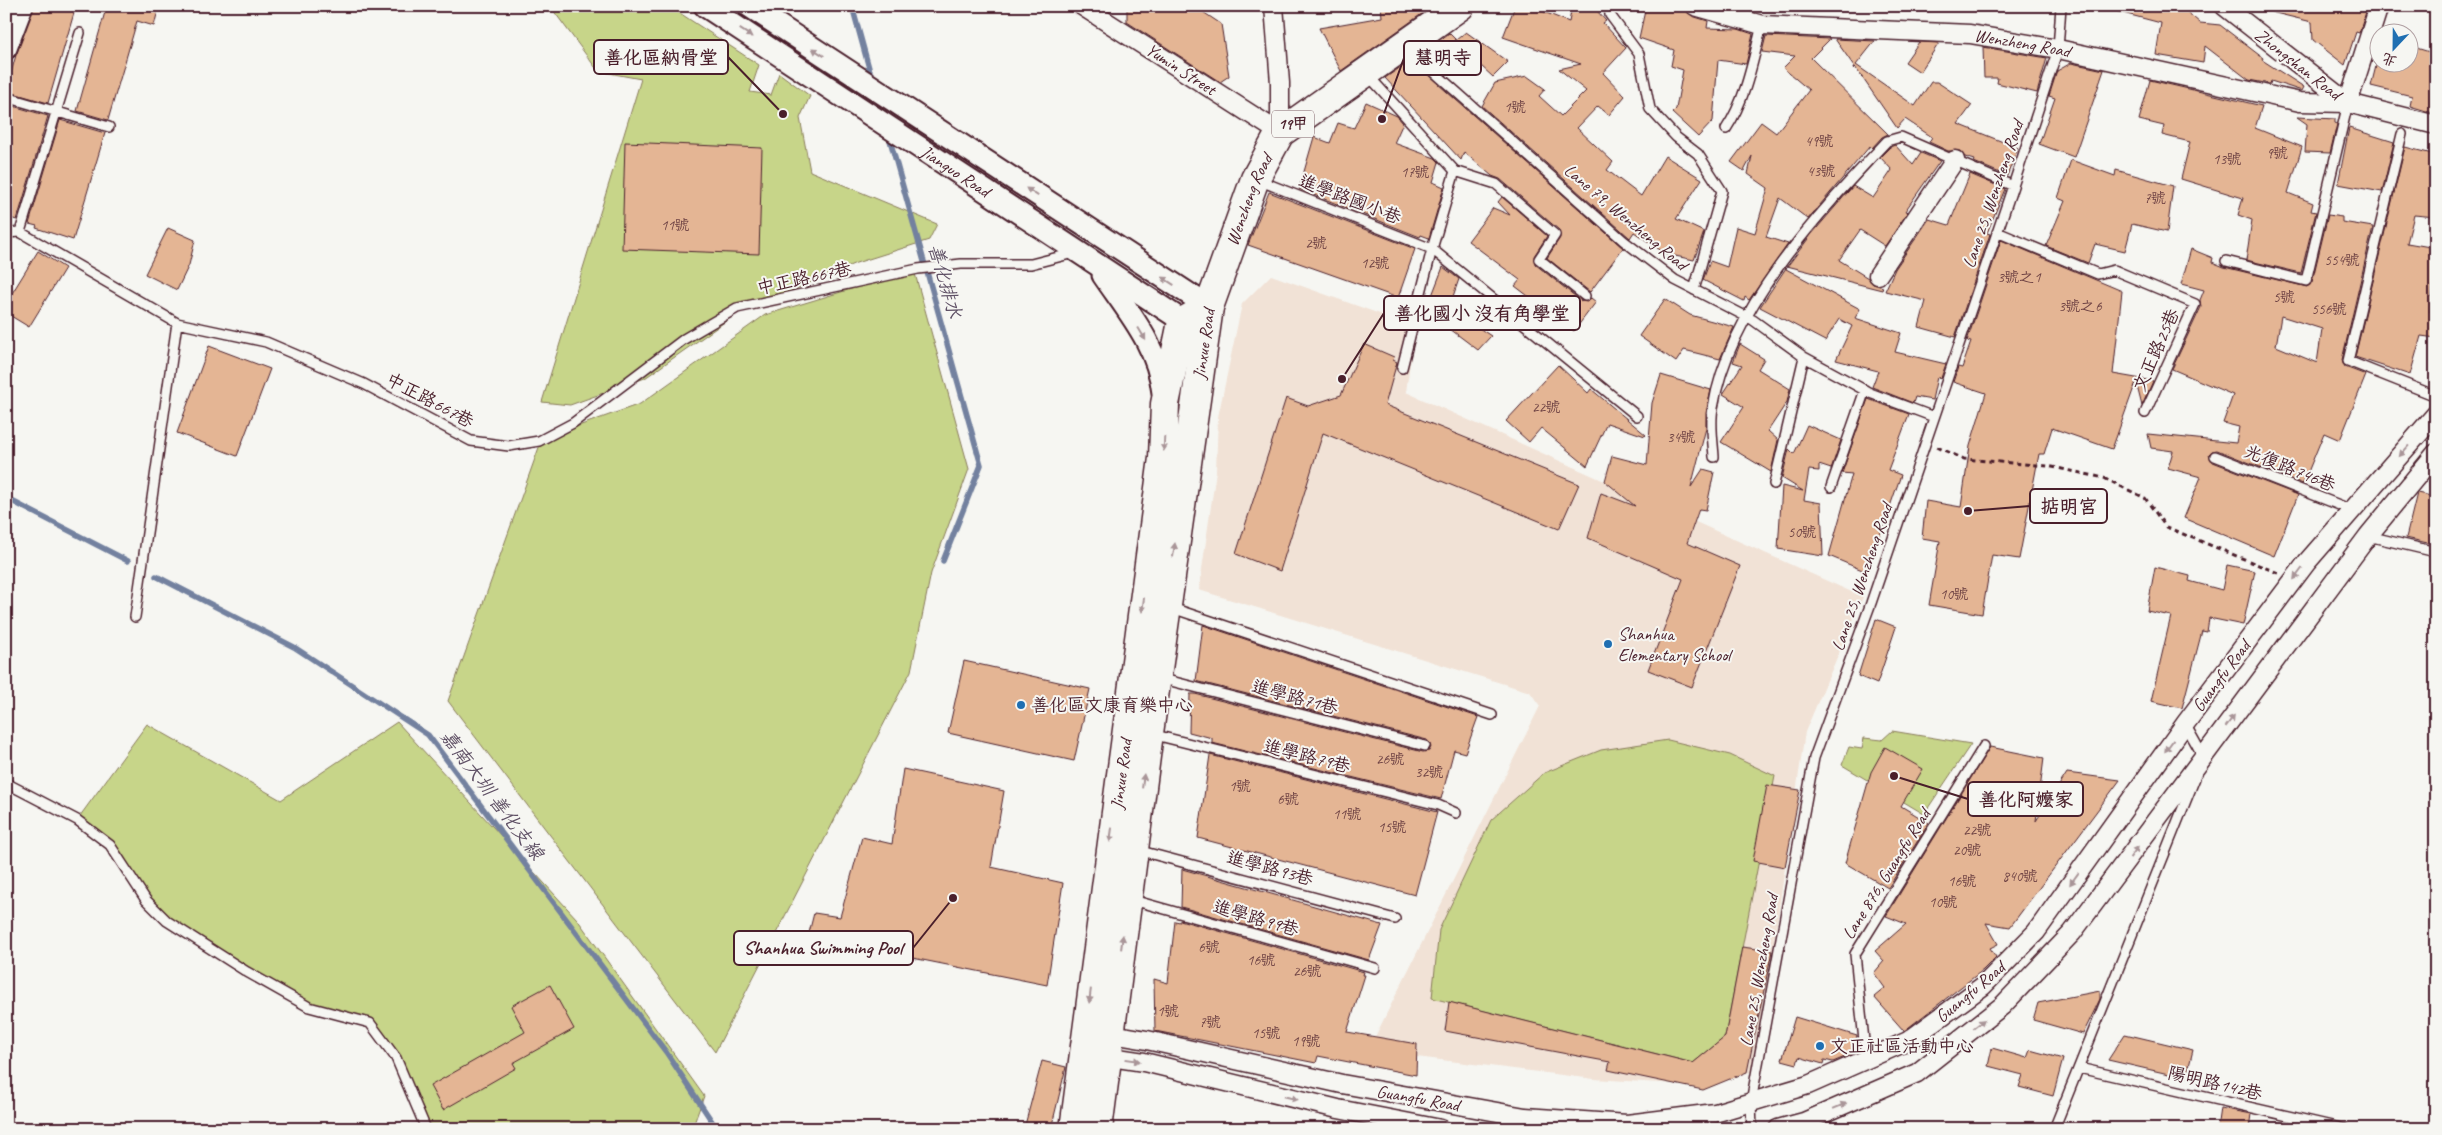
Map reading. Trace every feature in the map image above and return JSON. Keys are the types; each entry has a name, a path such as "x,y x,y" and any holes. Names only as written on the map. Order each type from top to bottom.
{"main road":[{"name":"Wenzheng Road","path":"1209,307 1255,179 1280,133 1460,6"},
{"name":"Jinxue Road","path":"1098,1129 1097,1043 1163,458 1165,404 1182,322 1209,307"},
{"name":"Jinxue Road","path":"1074,1129 1097,1043 1128,899 1136,849 1156,677 1209,307"}],"street":[{"path":"6,48 22,6"},
{"name":"Jianguo Road","path":"705,6 1182,322 1206,335"},
{"name":"Jianguo Road","path":"749,6 1209,307"},
{"name":"Yumin Street","path":"1082,6 1280,133"},
{"path":"1274,6 1280,83 1280,133"},
{"name":"Wenzheng Road","path":"1695,6 1762,25 1970,34 2058,49 2300,102 2348,103"},
{"name":"Zhongshan Road","path":"2224,6 2348,103 2436,125"},
{"path":"2348,103 2379,6"},
{"path":"1878,275 1955,160"},
{"path":"1095,264 1131,315 1152,350 1161,371 1165,404"},
{"name":"Guangfu Road","path":"1097,1043 1525,1116 1627,1124 1715,1113 1808,1086 1908,1041 1983,986 2036,932 2185,724 2294,580 2436,414"},
{"name":"Guangfu Road","path":"1778,1129 1804,1122 1917,1073 2002,1006 2072,933 2368,536 2436,453"},
{"name":"Guangfu Road","path":"1097,1043 1144,1062 1338,1109 1441,1129"}],"lane":[{"path":"1609,6 1610,15 1638,54 1650,109 1676,137 1698,154 1722,191 1694,290"},
{"name":"Lane 25, Wenzheng Road","path":"1752,1129 1751,1102 1814,758 1871,603 2058,49 2061,6"},
{"path":"1726,129 1737,108 1762,25"},
{"path":"6,234 20,232 80,33"},
{"name":"Lane 79, Wenzheng Road","path":"1404,44 1624,241 1675,280 1746,317 1804,357 1865,390 1934,417"},
{"path":"1365,72 1455,171 1496,184 1555,235 1539,259 1585,296"},
{"path":"6,97 108,127"},
{"path":"2226,261 2306,281 2348,103"},
{"path":"2402,134 2348,361 2436,396"},
{"path":"1714,457 1712,409 1724,362 1746,317 1817,215 1887,141 1901,137 2013,186"},
{"path":"1402,368 1432,249 1455,171"},
{"name":"進學路國小巷","path":"1255,179 1432,249 1637,416"},
{"name":"中正路667巷","path":"20,232 178,323 266,342 364,384 471,441 509,446 538,441 573,423 684,339 737,308 918,269 961,264 1031,264 1077,252"},
{"name":"文正路25巷","path":"1997,232 2098,274 2114,270 2195,304 2145,413"},
{"path":"135,617 178,323"},
{"path":"1774,484 1804,357"},
{"path":"1831,487 1865,390"},
{"name":"光復路746巷","path":"2215,456 2352,510"},
{"path":"2368,536 2436,552"},
{"path":"1166,606 1492,715"},
{"name":"進學路71巷","path":"1156,677 1425,746"},
{"path":"2054,1129 2203,756 2185,724"},
{"name":"進學路79巷","path":"1149,733 1438,805 1456,812"},
{"name":"Lane 876, Guangfu Road","path":"1866,1060 1855,954 1984,746"},
{"path":"6,783 77,820 110,845 146,900 166,921 247,972 309,1007 370,1023 396,1058 426,1129"},
{"name":"進學路93巷","path":"1136,849 1396,919"},
{"name":"進學路99巷","path":"1128,899 1375,968"},
{"name":"陽明路142巷","path":"2079,1068 2345,1129"}],"path":[{"path":"1925,442 1964,459 2048,466 2104,478 2145,498 2166,528 2294,580"}],"shaded area":[{"name":"Shanhua Elementary School","path":"1271,275 1405,323 1411,356 1406,392 1863,597 1805,732 1755,1071 1693,1085 1594,1079 1368,1051 1540,706 1530,692 1199,590 1216,471 1218,417 1242,304"}],"green space":[{"path":"550,6 669,6 759,65 750,92 771,95 779,73 810,96 800,118 810,171 937,224 929,240 856,263 736,314 645,378 570,405 542,402 641,79 598,71"},
{"path":"914,270 969,469 931,573 911,671 715,1052 448,701 542,439 640,404 765,315"},
{"path":"397,722 577,919 704,1096 692,1129 426,1129 396,1058 370,1023 309,1007 167,921 110,845 77,820 147,724 281,800"},
{"path":"1892,731 1971,744 1924,814 1842,765 1849,747 1862,749 1864,738 1882,740"},
{"path":"1668,740 1730,755 1775,776 1725,1037 1693,1063 1432,998 1439,930 1491,820 1544,773 1601,750"}],"building":[{"path":"34,6 76,6 48,103 6,91 16,55"},
{"path":"100,6 159,6 154,26 137,21 108,120 77,111 105,12 100,11"},
{"path":"1127,6 1194,6 1221,24 1229,76 1220,82 1127,22"},
{"path":"1381,6 1433,6 1341,71 1319,28 1382,17"},
{"path":"1515,6 1529,6 1569,22 1572,6 1600,6 1598,12 1606,21 1603,23 1626,48 1603,73 1625,96 1609,115 1598,106 1577,128 1613,162 1607,170 1641,196 1665,156 1702,179 1676,219 1704,232 1694,260 1666,254 1634,232 1630,238 1482,106 1495,83 1527,76 1545,89 1539,96 1561,116 1586,91 1559,69 1581,64 1503,37"},
{"path":"1646,6 1663,6 1686,11 1692,16 1708,21 1707,28 1738,29 1753,34 1746,64 1718,60 1713,121 1698,137 1672,113 1676,109 1683,70 1671,66 1674,50 1639,38"},
{"path":"2115,6 2180,6 2200,23 2220,25 2263,58 2262,60 2304,87 2302,91 2271,81 2270,84 2249,80 2205,46 2203,63 2156,55 2161,23 2115,11"},
{"path":"2271,6 2368,6 2359,33 2356,32 2345,65 2313,40 2312,22 2271,12"},
{"path":"1466,32 1508,62 1493,77 1468,54 1447,75 1423,54 1449,33 1456,40"},
{"path":"1766,36 1830,39 1811,58 1888,134 1882,137 1872,148 1870,146 1808,219 1780,198 1766,237 1788,244 1749,300 1745,297 1744,301 1703,280 1710,261 1727,267 1736,227 1755,233 1768,188 1748,174 1752,156 1744,171 1731,162 1761,122 1776,133 1809,90 1783,68 1795,56 1762,52"},
{"path":"1835,39 1875,41 1856,65 1915,106 1931,82 1937,82 1972,105 1958,124 2018,148 2007,176 1974,162 1975,160 1965,157 1960,151 1948,151 1929,142 1932,137 1905,119 1897,128 1855,67 1853,69 1854,66"},
{"path":"1919,42 1939,43 1920,72 1905,62"},
{"path":"1983,47 2047,58 2037,93 1997,83 1998,78 1984,78"},
{"path":"2420,49 2436,54 2436,114 2410,106 2412,96 2371,86 2374,72 2420,72"},
{"path":"1411,60 1623,248 1590,292 1547,258 1560,238 1559,230 1500,179 1492,176 1464,152 1461,160 1385,78"},
{"path":"2071,63 2104,70 2074,157 2039,144 2055,98 2049,96 2057,71"},
{"path":"2150,80 2262,106 2255,128 2302,147 2288,193 2313,203 2311,211 2316,212 2301,273 2246,260 2252,220 2238,215 2243,198 2181,179 2190,142 2162,135 2164,126 2139,120"},
{"path":"1366,102 1397,116 1403,123 1394,143 1435,158 1439,162 1433,182 1444,187 1429,238 1421,235 1420,237 1299,189 1314,137 1330,143 1338,123 1354,128"},
{"path":"6,104 48,116 17,220 6,217"},
{"path":"2297,117 2335,119 2337,124 2330,153 2305,152 2307,124"},
{"path":"60,120 105,133 73,240 29,224"},
{"path":"2349,128 2394,142 2382,192 2338,184"},
{"path":"625,142 762,148 759,254 622,249"},
{"path":"1895,145 1913,165 1921,153 1940,161 1905,211 1908,212 1885,246 1860,230 1839,260 1868,278 1873,284 1883,287 1882,290 1787,266 1853,186 1873,198 1892,170 1880,157 1890,147"},
{"path":"2405,147 2436,155 2436,217 2414,215 2407,243 2436,248 2430,312 2436,312 2436,338 2421,336 2410,375 2355,357"},
{"path":"2071,160 2115,176 2116,170 2173,186 2167,232 2132,224 2125,251 2095,244 2088,263 2046,246 2065,201 2058,198"},
{"path":"1970,174 2005,189 1987,233 1990,234 1955,337 1919,327 1926,301 1885,291 1895,269 1929,219 1949,225"},
{"path":"1269,192 1415,249 1398,298 1248,245"},
{"path":"1502,197 1547,236 1534,256 1535,264 1581,301 1587,302 1591,298 1596,302 1574,331 1515,286 1520,280 1468,241 1493,208 1510,215 1498,202"},
{"path":"2328,215 2342,217 2342,222 2373,227 2342,360 2345,367 2366,375 2340,440 2324,433 2303,484 2217,450 2209,454 2213,462 2298,495 2274,556 2184,518 2201,477 2168,468 2173,451 2151,448 2148,434 2236,443 2239,427 2223,423 2233,395 2172,369 2201,307 2200,300 2204,290 2181,284 2191,249 2213,258 2212,262 2224,267 2307,287 2312,282","holes":["2281,316 2322,329 2317,363 2276,346"]},
{"path":"168,228 195,240 189,265 177,290 145,274"},
{"path":"2001,240 2122,291 2113,374 2153,381 2142,406 2136,382 2112,449 2052,428 2044,454 2039,454 2019,559 1992,555 1982,614 1929,605 1940,541 1922,538 1926,501 1961,507 1970,446 1986,393 1953,382 1958,367 1962,368 1971,342 1967,341"},
{"path":"38,251 65,268 29,327 6,313 6,303"},
{"path":"1443,267 1459,279 1449,308 1491,336 1478,350 1426,311"},
{"path":"1787,267 1786,269 1860,309 1855,318 1901,333 1895,352 1946,364 1941,378 1937,377 1932,400 1915,397 1913,403 1872,387 1878,371 1836,360 1852,326 1839,319 1825,341 1760,307"},
{"path":"1665,299 1690,315 1734,327 1720,359 1684,350 1676,362 1639,336"},
{"path":"1364,344 1394,357 1393,360 1397,362 1385,405 1579,484 1559,529 1323,433 1280,571 1236,554 1286,398 1308,406 1341,395"},
{"path":"1740,344 1764,359 1758,369 1790,389 1787,402 1768,431 1778,440 1771,472 1721,442 1744,407 1723,394 1742,365 1733,362"},
{"path":"209,346 270,369 237,456 177,433"},
{"path":"1558,365 1588,393 1591,389 1646,435 1607,423 1587,466 1541,428 1529,442 1506,421"},
{"path":"1661,375 1711,390 1706,413 1706,428 1691,487 1703,469 1714,472 1706,510 1699,509 1687,543 1740,566 1692,687 1648,670 1683,579 1588,538 1601,493 1635,506 1605,481 1612,456 1647,465 1652,403"},
{"path":"1868,399 1909,414 1888,470 1901,475 1867,572 1829,556 1852,474 1842,473"},
{"path":"1807,425 1841,440 1831,469 1819,465 1819,471 1809,470 1804,500 1821,503 1823,556 1778,549 1782,486 1803,491 1782,478 1789,449 1794,454"},
{"path":"2417,493 2436,497 2436,545 2406,538"},
{"path":"2227,565 2255,571 2243,625 2209,618 2207,632 2202,631 2182,708 2151,701 2171,616 2147,611 2155,567 2190,576 2189,581 2222,590"},
{"path":"1876,619 1896,627 1877,684 1858,676"},
{"path":"1203,625 1478,717 1465,753 1454,750 1441,799 1212,743 1212,738 1189,732 1190,694 1195,694 1423,752 1429,751 1431,747 1427,740 1196,681"},
{"name":"善化區文康育樂中心","path":"964,661 1090,689 1074,761 948,733"},
{"path":"1885,747 1923,769 1901,806 1929,823 1888,888 1845,863 1871,772"},
{"path":"1990,747 2044,758 2036,821 2067,773 2120,780 2010,927 1986,923 1998,944 1990,948 1996,957 1983,970 1904,1031 1874,997 1885,988 1874,973 1884,961 1875,951 1906,924 1886,916"},
{"path":"1210,755 1437,812 1415,895 1198,838"},
{"path":"903,769 1004,791 991,867 1063,883 1047,985 808,937 814,913 840,917 862,837 892,844"},
{"path":"1767,785 1800,790 1785,867 1753,861"},
{"path":"1182,869 1382,925 1369,960 1181,907"},
{"path":"1180,920 1364,972 1363,975 1365,975 1347,1032 1417,1044 1416,1075 1318,1056 1316,1063 1155,1031 1154,979 1168,983 1175,921 1180,922"},
{"path":"1742,947 1772,951 1747,1072 1703,1090 1608,1070 1610,1062 1445,1031 1449,1002 1693,1063 1725,1037"},
{"path":"550,985 574,1029 513,1063 516,1068 443,1110 430,1086 525,1032 511,1006"},
{"path":"2100,991 2100,999 2083,1034 2033,1020 2038,1003"},
{"name":"文正社區活動中心","path":"1795,1017 1857,1036 1852,1054 1833,1062 1824,1060 1823,1064 1799,1057 1797,1064 1782,1060"},
{"path":"2125,1034 2193,1050 2186,1078 2108,1060"},
{"path":"1992,1048 2027,1058 2030,1050 2063,1059 2053,1096 2019,1087 2023,1075 1988,1066"},
{"path":"1042,1061 1066,1067 1051,1129 1024,1129"},
{"path":"2220,1108 2252,1114 2250,1129 2217,1129"}],"waterway":[{"name":"善化排水","path":"852,6 872,79"},
{"name":"善化排水","path":"888,133 981,465 943,561"},
{"name":"嘉南大圳 善化支線","path":"6,498 128,561"},
{"name":"嘉南大圳 善化支線","path":"156,576 294,647 428,735 666,1052 717,1129"}],"place":[{"name":"善化區納骨堂","path":"783,114"},
{"name":"慧明寺","path":"1382,119"},
{"name":"善化國小 沒有角學堂","path":"1342,379"},
{"name":"掂明宮","path":"1968,511"},
{"name":"Shanhua Elementary School","path":"1608,644"},
{"name":"善化區文康育樂中心","path":"1021,705"},
{"name":"善化阿嬤家","path":"1894,776"},
{"name":"Shanhua Swimming Pool","path":"953,898"},
{"name":"文正社區活動中心","path":"1820,1046"}]}
